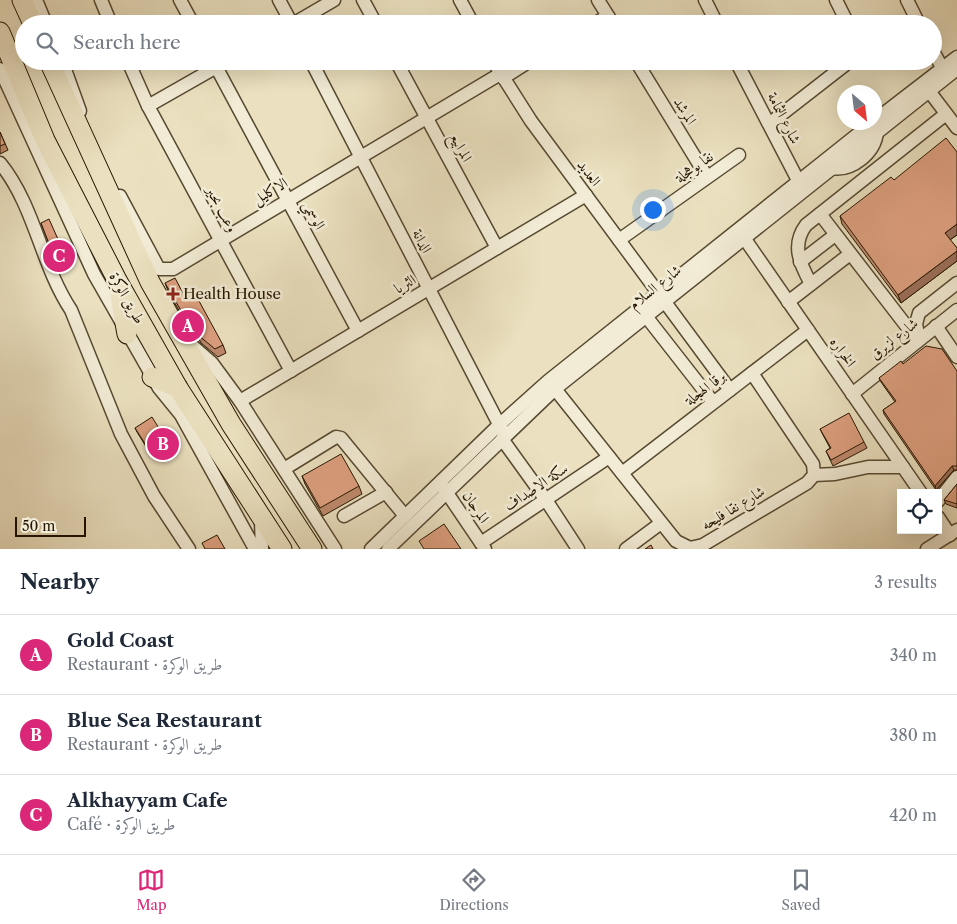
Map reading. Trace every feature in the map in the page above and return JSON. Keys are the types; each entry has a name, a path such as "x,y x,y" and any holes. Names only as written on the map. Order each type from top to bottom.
{"highway":[{"path":"22,0 28,15"},
{"name":"طريق الوكرة","path":"0,32 15,68"},
{"name":"طريق الوكرة","path":"16,70 45,140 118,282 178,388 282,549"},
{"name":"طريق الوكرة","path":"53,70 130,227 150,282 272,491 312,549"},
{"path":"118,282 127,334"},
{"path":"152,377 178,388"}],"street":[{"path":"36,0 42,15"},
{"path":"101,0 107,15"},
{"path":"180,0 188,15"},
{"path":"280,0 288,15"},
{"path":"308,15 334,0"},
{"path":"363,0 371,15"},
{"path":"460,0 468,15"},
{"path":"598,0 607,15"},
{"path":"705,0 712,15"},
{"path":"836,0 844,15"},
{"path":"907,0 914,15"},
{"name":"شارع السلام","path":"882,121 929,91 957,56"},
{"path":"942,68 944,72"},
{"name":"طريق الوكرة","path":"0,69 48,171 78,243 127,334 152,377 181,415 255,549"},
{"name":"شارع السلام","path":"882,120 944,72 957,69"},
{"name":"الاكليل","path":"65,70 81,116 130,227 159,269 165,271 172,269 426,118 501,76"},
{"name":"وعب بحير","path":"132,70 148,106 291,371"},
{"path":"148,106 207,70"},
{"name":"الوسمي","path":"223,70 288,200 358,331"},
{"name":"الدانة","path":"316,70 502,433 578,549"},
{"name":"المرابيع","path":"401,70 497,248"},
{"name":"العديد","path":"498,70 531,122 730,390"},
{"path":"501,76 513,70"},
{"name":"المرشد","path":"642,70 707,177"},
{"name":"شارع الثمامة","path":"741,70 800,186"},
{"path":"769,124 838,70"},
{"path":"929,91 957,128"},
{"path":"811,284 800,262 797,250 801,232 820,214 946,114"},
{"name":"شارع السلام","path":"502,433 548,381 741,234 869,130"},
{"name":"شارع السلام","path":"800,186 831,168 870,130"},
{"name":"نقا بوهجلة","path":"619,240 739,155"},
{"path":"0,163 19,196 61,295 71,310 121,434 154,496 189,549"},
{"name":"الثريا","path":"240,401 586,195"},
{"path":"820,214 919,340"},
{"name":"الخراره","path":"741,234 918,489"},
{"path":"800,262 835,235"},
{"path":"788,302 850,254"},
{"path":"919,340 916,324 919,313 957,283"},
{"name":"شارع السلام","path":"371,549 405,516 443,487 502,433 645,315 661,296"},
{"name":"شارع لزيرق","path":"852,394 957,310"},
{"path":"645,315 713,402"},
{"path":"936,326 957,357"},
{"name":"برقا الهجلة","path":"622,473 808,330"},
{"name":"طريق الوكرة","path":"180,336 212,363 240,401 334,549"},
{"path":"752,373 813,464 814,475 835,474 868,468 903,467"},
{"name":"شارع نقا فليحه","path":"555,389 676,541 690,548 703,545 807,483 814,475"},
{"path":"284,469 336,437 346,443 405,516"},
{"name":"سكة الاصداف","path":"483,546 609,457"},
{"path":"942,496 957,477"},
{"name":"شارع السلام","path":"389,548 443,487"},
{"name":"المرجان","path":"443,487 483,546"},
{"path":"272,491 300,521 334,549"},
{"path":"344,516 386,492"},
{"path":"260,513 262,549"},
{"path":"927,549 953,532 942,522"},
{"path":"626,549 661,523"}],"building":[{"path":"0,132 5,144 0,146"},
{"path":"946,138 957,152 957,224 945,233 957,248 957,251 898,295 840,216 891,177 894,180"},
{"path":"49,219 65,255 55,259 41,223"},
{"path":"175,278 184,295 193,290 223,345 215,349 198,335 193,324 190,326 165,283"},
{"path":"926,346 942,349 957,371 957,466 952,466 935,486 883,410 896,401 879,378 901,361 903,364"},
{"path":"849,413 864,442 831,460 826,451 831,448 820,429"},
{"path":"152,417 168,443 151,453 135,428"},
{"path":"341,454 359,486 320,508 302,476"},
{"path":"957,484 957,504 944,500"},
{"path":"444,524 461,549 424,549 419,541"},
{"path":"217,535 225,549 205,549 202,543"},
{"path":"651,545 653,549 645,549"}],"place":[{"name":"Alkhayyam Cafe","path":"59,256"},
{"name":"Health House","path":"173,294"},
{"name":"Gold Coast","path":"188,326"},
{"name":"Blue Sea Restaurant","path":"163,444"}]}
